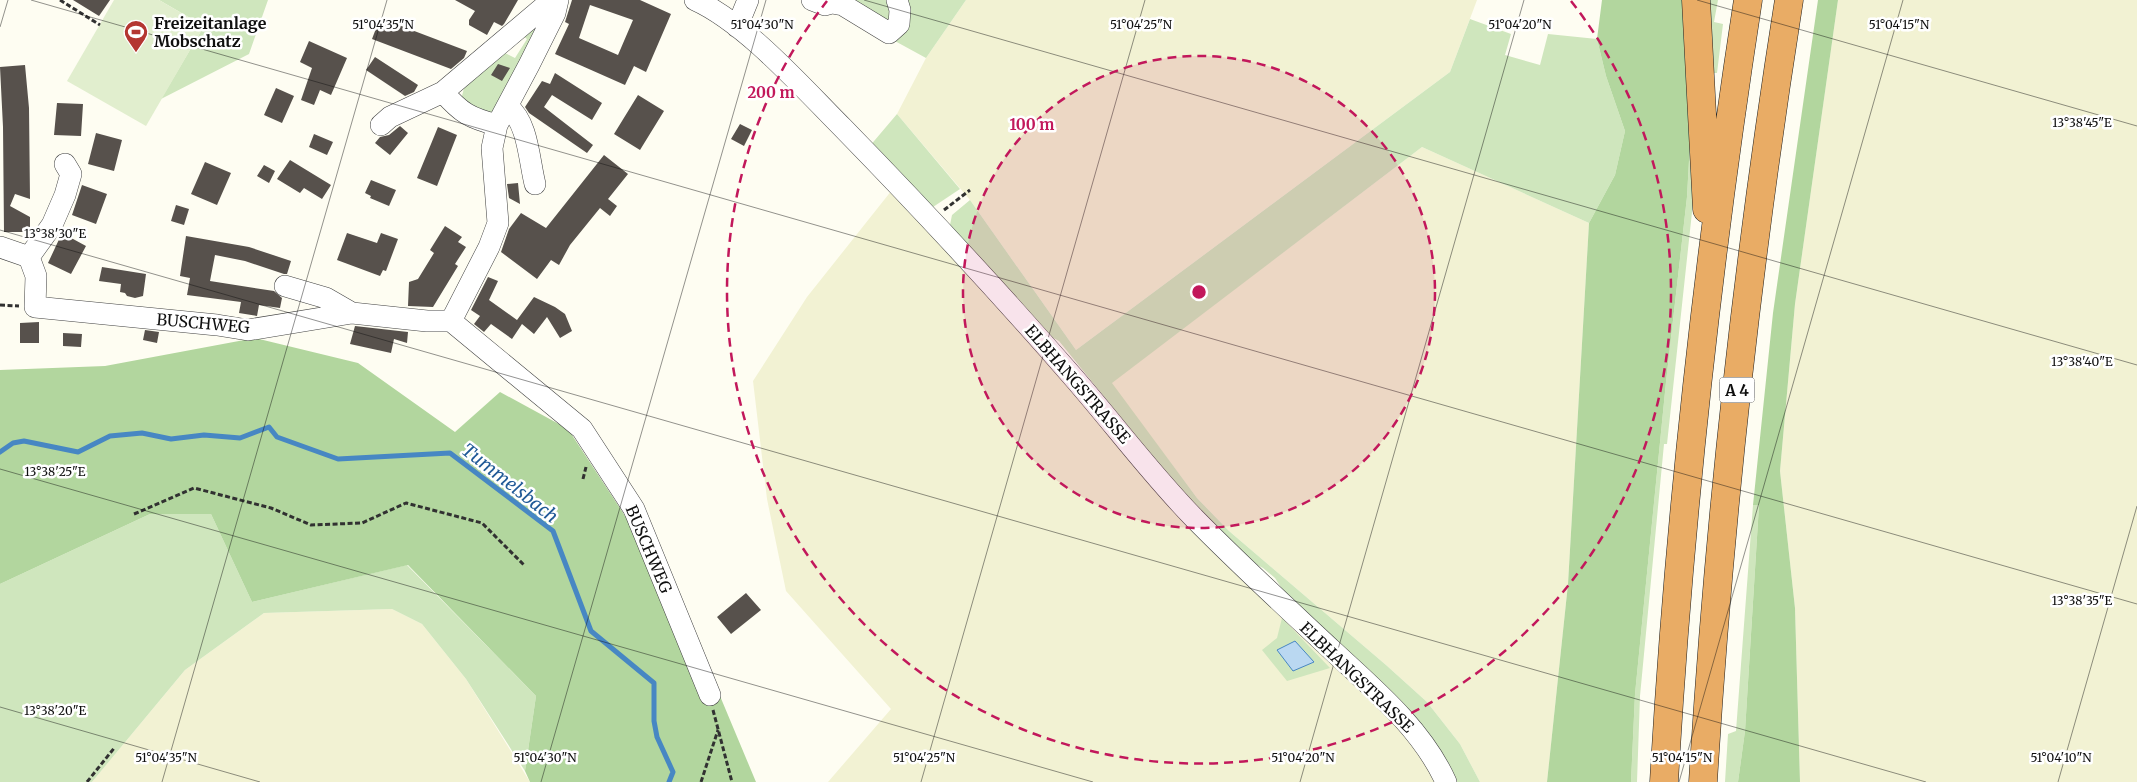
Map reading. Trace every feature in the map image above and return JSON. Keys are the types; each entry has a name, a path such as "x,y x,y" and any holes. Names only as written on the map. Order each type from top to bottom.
{"highway":[{"path":"1696,0 1711,270"},
{"name":"A 4","path":"1664,782 1684,505 1711,270 1748,0"},
{"name":"A 4","path":"1703,782 1723,510 1744,323 1789,0"}],"street":[{"path":"381,124 390,117 443,92 552,0"},
{"path":"451,322 489,247 498,223 492,148 497,125 508,107 554,13 558,0"},
{"path":"738,27 748,0"},
{"path":"812,0 825,5 845,2 889,33 899,24 900,10 897,0"},
{"name":"ELBHANGSTRASSE","path":"703,1 738,27 790,74 932,220 1066,369 1192,516 1258,581 1391,705 1429,752 1440,768 1446,782"},
{"path":"443,92 466,115 497,125"},
{"path":"508,107 516,113 519,121 534,184"},
{"path":"0,247 29,257 52,225 65,195 71,174 65,164"},
{"name":"BUSCHWEG","path":"29,257 36,276 35,307 217,325 248,330 352,313 451,322 582,429 634,509 710,696"},
{"path":"285,286 326,298 352,313"}],"path":[{"path":"60,0 100,25"},
{"path":"932,220 970,190"},
{"path":"583,479 587,463"},
{"path":"134,514 194,488 271,508 311,525 362,523 406,502 482,523 524,565"},
{"path":"710,696 732,782"},
{"path":"701,782 719,730"},
{"path":"86,782 114,747"}],"green space":[{"name":"Freizeitanlage Mobschatz","path":"114,0 159,0 204,26 146,126 67,81"},
{"path":"159,0 268,0 249,54 161,99 204,26"},
{"path":"833,0 966,0 926,58 829,5"},
{"path":"966,0 1477,0 1450,72 1076,350 970,200 897,114 926,58"},
{"path":"1602,0 1683,0 1692,106 1687,197 1666,382 1635,694 1631,782 1547,782 1568,584 1589,223 1615,175 1625,131 1606,76 1597,39"},
{"path":"1710,0 1718,0 1714,22 1723,24 1717,73 1713,73"},
{"path":"1818,0 1838,0 1795,304 1780,471 1795,608 1800,782 1738,782 1745,731 1759,505 1753,505 1773,313"},
{"path":"1838,0 2137,0 2137,782 1800,782 1795,608 1780,471 1795,304"},
{"path":"545,10 504,103 491,114 484,115 461,100 464,88 505,53 515,58 527,39 519,33"},
{"path":"1470,19 1511,34 1505,55 1540,65 1548,34 1597,39 1606,76 1625,131 1615,175 1589,223 1422,147 1112,383 1197,498 1229,531 1427,702 1460,744 1480,782 1454,782 1291,603 1275,578 1263,568 1244,558 1192,505 1059,341 1042,332 949,230 952,215 970,200 1076,350 1450,72"},
{"path":"1692,106 1696,175 1667,444 1664,444 1640,696 1637,782 1631,782 1635,694 1666,382 1687,197"},
{"path":"897,114 960,189 930,209 869,147"},
{"path":"1422,147 1589,223 1568,584 1547,782 1480,782 1460,744 1427,702 1229,531 1197,498 1111,383"},
{"path":"892,190 1408,734 1436,782 828,782 891,709 786,591 767,499 753,381 807,297"},
{"path":"255,338 358,363 455,432 500,392 568,429 679,598 756,782 530,782 525,771 536,696 408,565 252,602 211,514 150,514 0,584 0,370 105,366"},
{"path":"1753,505 1759,505 1745,731 1738,782 1725,782 1728,734 1736,731"},
{"path":"150,514 211,514 252,602 407,565 536,696 525,771 466,679 422,624 392,609 264,613 185,670 92,782 0,782 0,584"},
{"path":"392,609 422,624 466,679 530,782 92,782 185,670 264,613"},
{"path":"1282,618 1330,668 1287,681 1262,650 1277,638"}],"water":[{"path":"1295,641 1314,662 1293,671 1277,650"}],"building":[{"path":"73,0 110,0 99,16"},
{"path":"455,0 518,0 504,24 502,26 494,22 487,35 469,25 469,20 475,11"},
{"path":"572,0 640,0 671,14 646,72 634,66 625,85 555,54 569,24 565,22","holes":["590,5 633,20 618,55 579,38"]},
{"path":"380,18 467,51 464,58 451,69 372,39"},
{"path":"309,41 347,58 331,95 320,90 314,105 301,100 312,68 300,62"},
{"path":"375,57 418,85 414,92 405,96 366,70"},
{"path":"498,64 510,68 502,81 491,75"},
{"path":"25,65 29,108 30,199 15,194 10,206 30,217 30,232 4,232 3,127 0,67"},
{"path":"555,73 602,103 592,120 552,95 544,107 593,145 587,153 529,113 525,107 542,81 550,84"},
{"path":"276,88 294,96 282,123 264,115"},
{"path":"638,95 664,111 640,150 614,134"},
{"path":"57,103 83,104 81,136 54,135"},
{"path":"740,124 752,130 744,146 731,139"},
{"path":"400,126 408,133 390,155 375,143 380,137 389,135"},
{"path":"438,127 457,135 437,186 417,178"},
{"path":"96,133 122,140 114,171 88,164"},
{"path":"314,134 333,142 327,155 309,147"},
{"path":"604,155 628,174 608,199 617,206 610,216 600,208 570,245 559,265 551,260 537,279 501,252 509,229 521,213 546,228"},
{"path":"290,160 331,185 322,199 304,188 300,193 277,179"},
{"path":"205,162 231,173 217,205 191,194"},
{"path":"264,165 275,171 269,183 257,176"},
{"path":"371,180 396,190 389,206 370,198 371,196 365,193"},
{"path":"518,183 520,204 509,198 507,184"},
{"path":"82,185 107,194 96,224 72,215"},
{"path":"176,205 189,209 184,225 171,221"},
{"path":"445,226 462,237 458,242 466,247 455,264 458,266 433,307 408,306 409,282 418,279 434,253 430,250"},
{"path":"62,233 86,246 71,274 48,263"},
{"path":"347,233 377,243 381,233 398,239 386,271 383,270 380,276 337,260"},
{"path":"186,236 249,247 291,261 287,274 284,274 245,261 215,255 210,281 274,291 282,298 280,308 259,305 257,316 239,313 241,302 187,295 190,278 180,276"},
{"path":"102,267 146,274 143,296 135,298 127,296 125,293 120,292 121,284 99,281"},
{"path":"488,277 498,281 489,300 517,320 534,297 565,314 572,331 560,338 547,317 534,334 522,324 512,339 491,324 484,332 474,324 480,316 471,310"},
{"path":"39,322 39,343 20,343 20,323"},
{"path":"355,326 408,332 407,343 394,339 391,353 350,344"},
{"path":"145,330 159,332 157,343 143,340"},
{"path":"63,333 82,334 81,347 63,346"},
{"path":"746,593 761,610 731,634 717,617"}],"waterway":[{"name":"Tummelsbach","path":"0,452 13,443 24,441 78,452 110,436 142,433 171,439 204,435 240,438 269,427 277,437 338,459 450,453 553,531 591,631 654,683 654,721 657,737 673,772 669,782"}],"place":[{"name":"Freizeitanlage Mobschatz","path":"136,53"}]}
